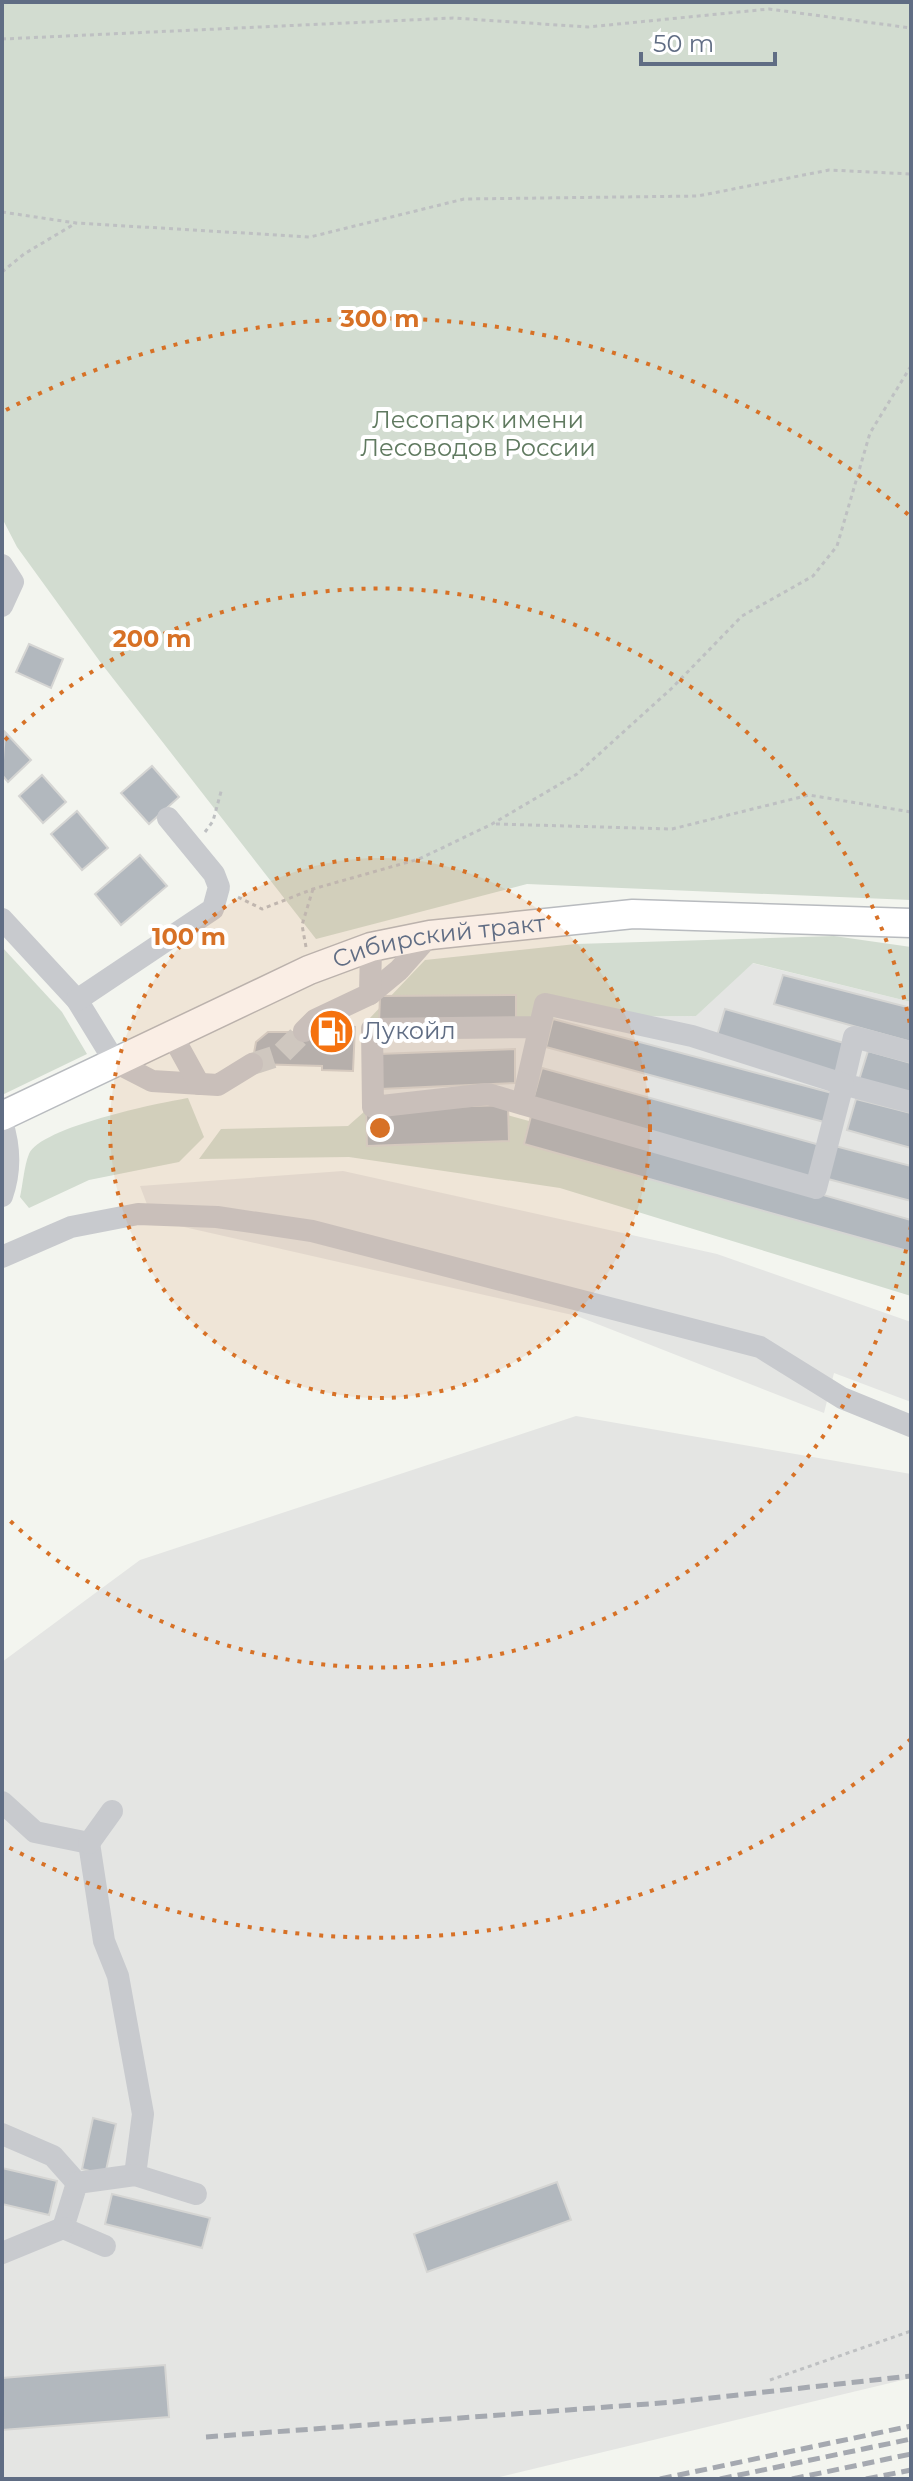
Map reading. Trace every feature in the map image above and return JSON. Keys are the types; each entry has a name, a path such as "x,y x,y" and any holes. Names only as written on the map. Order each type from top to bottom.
{"main road":[{"name":"Сибирский тракт","path":"2,1119 309,970 371,947 430,935 633,914 911,923"}],"street":[{"path":"2,606 8,573"},
{"path":"77,1000 213,909 219,887 195,847 168,818"},
{"path":"2,919 77,1000 115,1062 152,1081 218,1085 252,1064"},
{"path":"304,1031 315,1020 370,994 399,970 430,935"},
{"path":"370,994 371,947"},
{"path":"522,1104 545,1004 692,1036 911,1102"},
{"path":"539,1027 372,1029 373,1107 488,1094 816,1188 854,1037 911,1052"},
{"path":"172,1035 199,1084"},
{"path":"2,1119 8,1140 8,1166 2,1196"},
{"path":"2,1257 71,1227 138,1214 217,1217 312,1231 760,1347 842,1398 911,1426"},
{"path":"2,1802 35,1832 89,1843"},
{"path":"112,1811 89,1843 96,1905 104,1941 118,1976 143,2114 135,2175"},
{"path":"2,2134 53,2156 77,2183"},
{"path":"77,2183 135,2175 196,2194"},
{"path":"63,2228 77,2183"},
{"path":"2,2253 63,2228 105,2246"}],"path":[{"path":"2,39 453,18 588,27 769,9 911,28"},
{"path":"2,212 76,223 310,237 464,199 698,196 829,170 911,174"},
{"path":"2,272 24,254 76,223"},
{"path":"219,887 262,909 313,889 419,859 492,824 577,774 672,688 742,616 813,576 837,546 870,433 911,366"},
{"path":"195,847 213,821 222,788"},
{"path":"492,824 672,829 809,795 911,812"},
{"path":"309,970 302,925 313,889"},
{"path":"770,2380 911,2331"}],"shaded area":[{"path":"752,963 911,1002 911,1223 488,1094 373,1107 369,1019 696,1016"},
{"path":"343,1171 717,1254 911,1322 911,1402 834,1373 824,1413 577,1316 153,1220 140,1186"},
{"path":"576,1416 911,1474 911,2378 491,2479 2,2479 2,1662 140,1560"}],"green space":[{"name":"Лесопарк имени Лесоводов России","path":"2,2 911,2 911,900 527,884 316,939 101,663 17,547 2,518"},
{"path":"834,936 911,947 911,1002 753,963 696,1016 369,1019 425,960 576,944"},
{"path":"2,947 62,1012 87,1054 2,1095"},
{"path":"188,1098 204,1137 179,1162 89,1180 29,1208 20,1197 27,1159 38,1144 102,1118"},
{"path":"471,1105 784,1191 911,1231 911,1296 560,1188 349,1157 199,1159 221,1129 348,1126 365,1111"}],"building":[{"path":"29,644 63,659 51,688 16,672"},
{"path":"5,732 31,760 8,782 2,775"},
{"path":"152,766 179,797 149,824 121,793"},
{"path":"42,775 66,802 43,823 19,796"},
{"path":"77,811 108,848 82,870 51,834"},
{"path":"140,855 167,886 121,925 95,894"},
{"path":"783,975 911,1008 911,1042 774,1004"},
{"path":"516,995 516,1022 379,1023 380,996"},
{"path":"725,1009 844,1043 836,1073 716,1039"},
{"path":"553,1019 832,1093 824,1122 546,1047"},
{"path":"324,1025 355,1027 353,1071 322,1070 322,1066 252,1064 256,1042 268,1032 324,1032"},
{"path":"515,1049 515,1083 380,1089 378,1054"},
{"path":"868,1051 911,1063 911,1094 859,1080"},
{"path":"542,1068 820,1145 811,1178 533,1100"},
{"path":"856,1099 911,1113 911,1148 847,1130"},
{"path":"508,1105 509,1141 367,1146 366,1109"},
{"path":"532,1112 911,1220 911,1252 524,1144"},
{"path":"835,1146 911,1166 911,1201 828,1179"},
{"path":"93,2118 116,2124 105,2175 82,2169"},
{"path":"2,2168 57,2181 49,2215 2,2204"},
{"path":"557,2182 571,2220 427,2272 414,2234"},
{"path":"112,2194 210,2218 202,2248 105,2224"},
{"path":"165,2365 169,2417 2,2430 2,2378"}],"tunnel":[{"path":"252,1064 280,1055 304,1031"}],"railway":[{"path":"206,2437 674,2402 911,2376"},
{"path":"660,2479 911,2426"},
{"path":"720,2479 911,2439"},
{"path":"792,2479 911,2454"},
{"path":"866,2479 911,2470"}],"place":[{"name":"Лукойл","path":"332,1031"}]}
